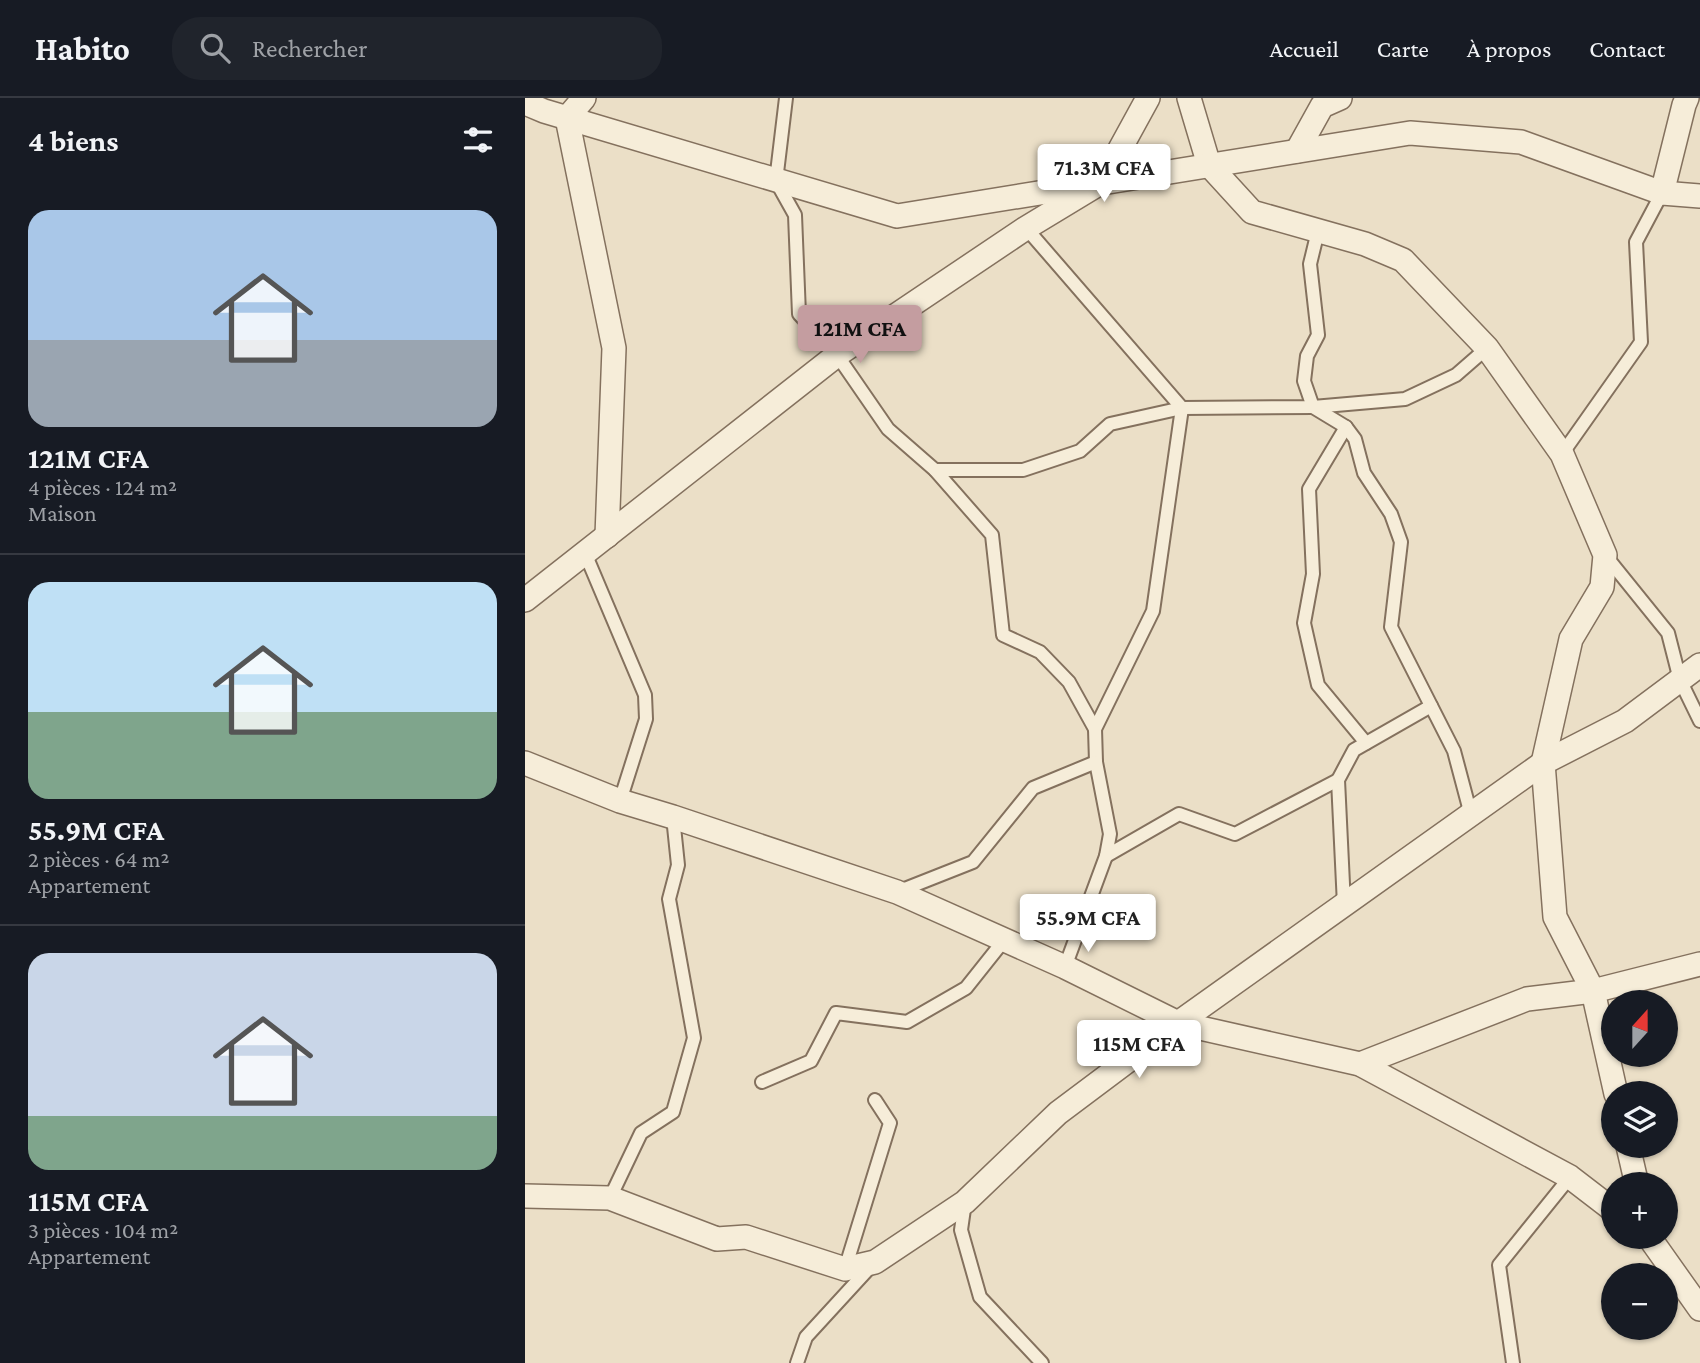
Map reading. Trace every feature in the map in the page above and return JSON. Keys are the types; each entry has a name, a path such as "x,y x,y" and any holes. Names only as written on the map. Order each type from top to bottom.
{"street":[{"path":"567,118 584,98"},
{"path":"525,600 837,355 1026,228 1102,182 1148,98"},
{"path":"1189,98 1209,165 1252,212 1366,244 1403,260 1487,348 1562,454 1605,555 1602,587 1571,639 1543,763 1555,917 1593,991 1613,1081"},
{"path":"1297,151 1322,106 1340,98"},
{"path":"1662,193 1688,98"},
{"path":"525,103 567,118 897,216 1410,132 1521,142 1662,193 1700,196"},
{"path":"567,118 614,348 607,536"},
{"path":"525,1196 610,1198 717,1239 746,1237 845,1269 875,1262 965,1202 1058,1113 1178,1023 1543,763 1625,721 1700,665"},
{"path":"525,763 620,801 897,892 1005,939 1178,1023 1360,1064 1570,1177 1601,1201"},
{"path":"1360,1064 1527,999 1593,991 1700,964"},
{"path":"1658,1249 1700,1309"}],"lane":[{"path":"786,98 776,181 795,215 799,314 837,355 888,429 936,470 992,535 1003,635 1039,652 1069,682 1095,729 1096,762 1110,834 1106,856 1065,967"},
{"path":"1562,454 1641,342 1636,242 1662,193"},
{"path":"1026,228 1182,408 1153,611 1095,729"},
{"path":"1318,231 1310,264 1318,335 1307,356 1304,381 1313,407 1346,427 1356,439 1364,473 1391,514 1401,542 1391,627 1454,751 1471,815"},
{"path":"936,470 1023,470 1080,451 1110,424 1182,408 1313,407 1405,399 1456,375 1487,348"},
{"path":"1346,427 1309,489 1313,574 1304,622 1318,685 1366,743"},
{"path":"585,553 645,695 646,719 620,801"},
{"path":"1605,555 1668,633 1680,680 1700,721"},
{"path":"1345,905 1338,780 1354,750 1431,706"},
{"path":"897,892 973,862 1033,788 1096,762"},
{"path":"1106,856 1179,814 1235,834 1338,780"},
{"path":"610,1198 641,1133 673,1112 694,1038 669,900 678,865 673,817"},
{"path":"762,1082 811,1061 836,1013 907,1022 966,988 1005,939"},
{"path":"845,1269 890,1123 875,1100"},
{"path":"1513,1363 1499,1265 1570,1177"},
{"path":"965,1202 961,1230 980,1297 1042,1362"},
{"path":"797,1363 806,1337 875,1262"}]}
